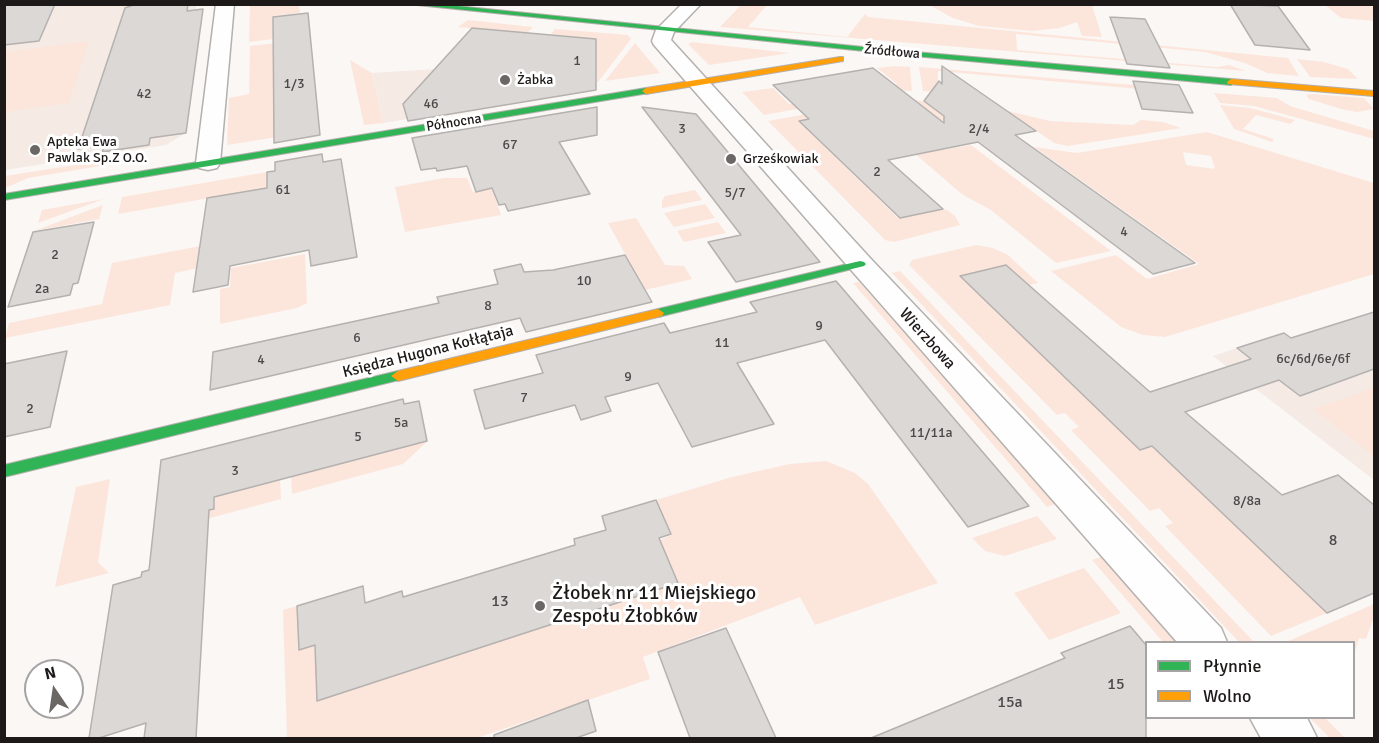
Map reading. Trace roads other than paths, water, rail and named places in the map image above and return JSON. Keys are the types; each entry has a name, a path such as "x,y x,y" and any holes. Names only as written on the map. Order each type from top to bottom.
{"street":[{"path":"208,163 225,4"},
{"name":"Źródłowa","path":"410,4 903,53 1374,94"},
{"path":"665,30 693,4"},
{"name":"Wierzbowa","path":"665,30 661,41 860,264 1204,641"},
{"name":"Północna","path":"4,197 845,58 903,53"},
{"name":"Księdza Hugona Kołłątaja","path":"4,471 860,264"},
{"path":"1276,719 1293,738"}],"place":[{"name":"Żabka","path":"505,80"},
{"name":"Apteka Ewa Pawlak Sp.Z O.O.","path":"35,150"},
{"name":"Grześkowiak","path":"731,159"},
{"name":"Żłobek nr 11 Miejskiego Zespołu Żłobków","path":"540,606"}]}
